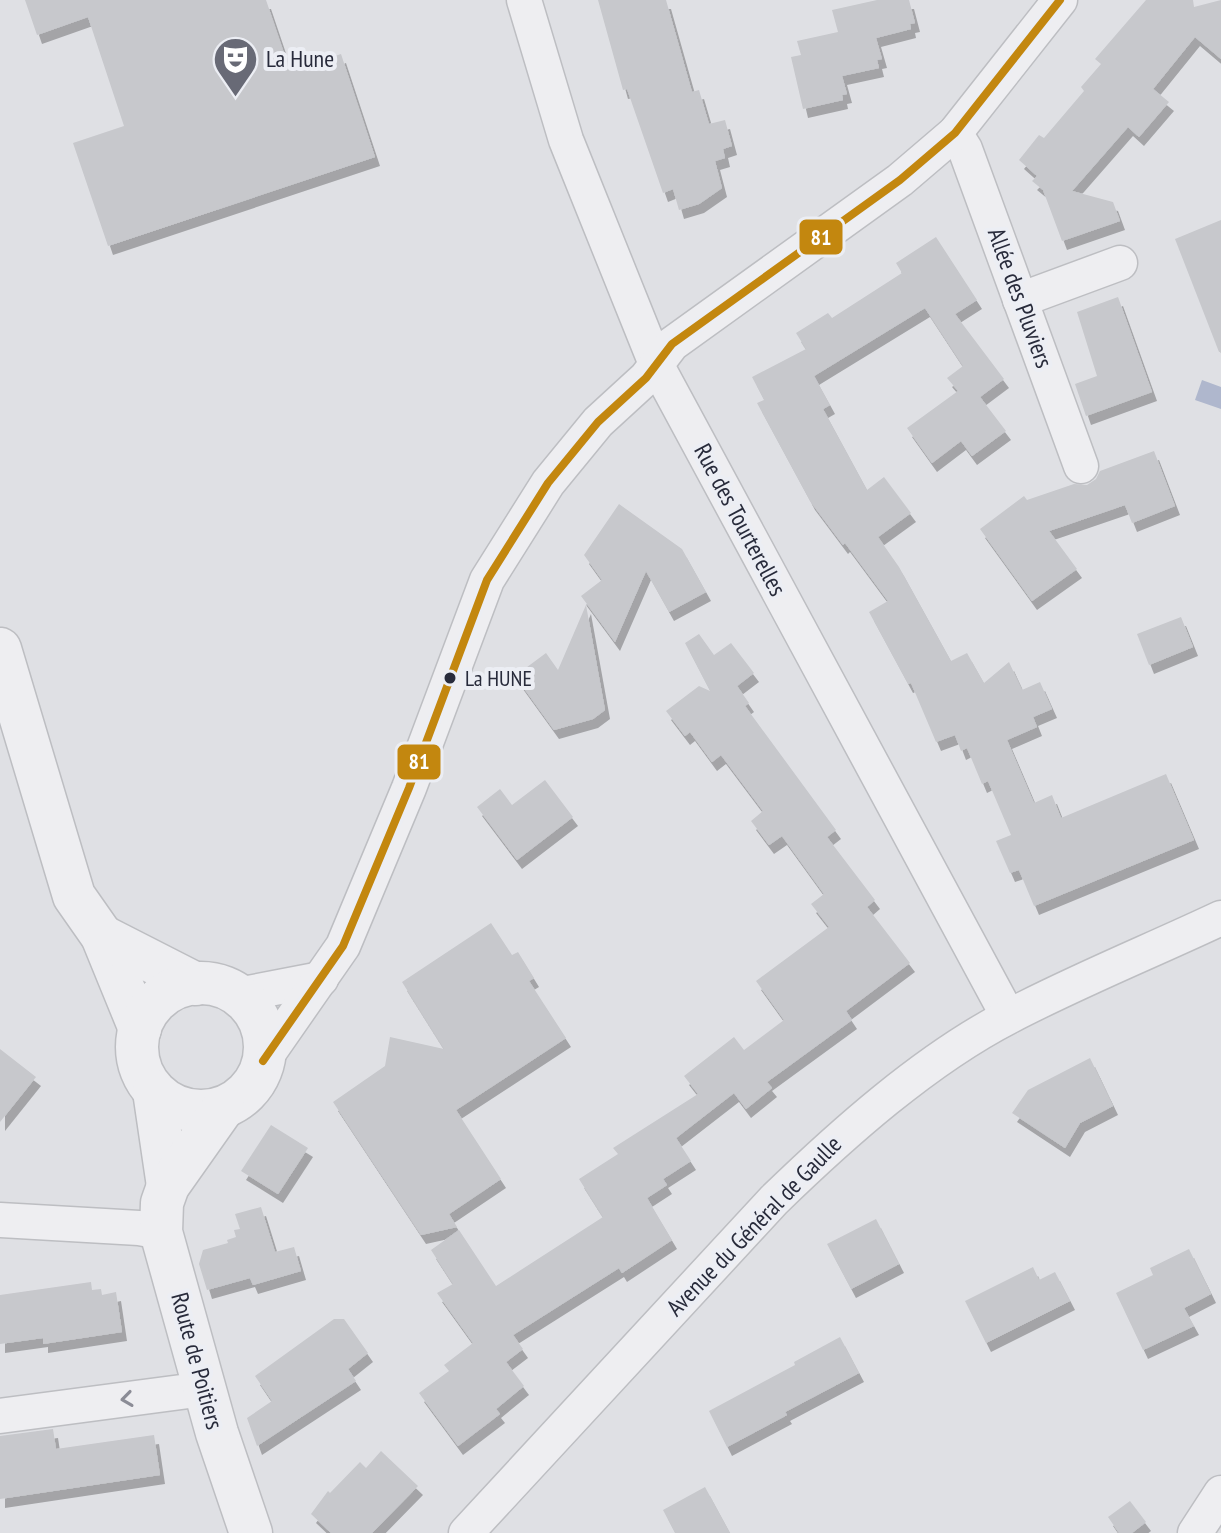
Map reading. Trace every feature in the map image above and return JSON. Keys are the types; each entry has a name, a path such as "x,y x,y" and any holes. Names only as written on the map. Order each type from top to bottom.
{"street":[{"name":"Rue des Tourterelles","path":"524,0 566,140 656,364 1008,1016"},
{"path":"263,1061 343,946 409,788 487,580 548,483 598,422 646,378 672,344 900,180 955,133 1060,0"},
{"name":"Allée des Pluviers","path":"955,133 965,149 1081,466"},
{"path":"1020,300 1120,263"},
{"path":"0,649 74,896 102,936 140,1029"},
{"name":"Avenue du Général de Gaulle","path":"466,1533 774,1200 827,1149 890,1096 1008,1016 1221,918"},
{"path":"102,936 196,984"},
{"path":"238,995 321,979"},
{"path":"205,982 228,988 238,995 247,1002 262,1025 265,1049 259,1074 245,1094 223,1108 197,1112 173,1106 154,1091 140,1069 136,1043 143,1020 157,1000 179,986 205,982"},
{"name":"Route de Poitiers","path":"154,1091 168,1186"},
{"name":"Route de Poitiers","path":"223,1108 168,1186 162,1203 161,1232 204,1389 251,1533"},
{"path":"0,1220 161,1232"},
{"path":"0,1416 204,1389"},
{"path":"1195,1533 1221,1493"}],"water":[{"path":"1202,380 1221,387 1221,409 1195,400"}],"building":[{"name":"La Hune","path":"25,0 266,0 290,71 341,54 375,157 108,246 73,143 124,126 88,17 37,35"},
{"path":"598,0 666,0 692,92 699,90 709,124 725,120 732,146 723,149 725,158 715,161 722,188 699,204 679,210 673,189 663,193 627,89 623,90"},
{"path":"877,0 909,0 915,23 910,24 911,29 876,38 882,59 877,60 879,68 842,76 847,94 842,95 843,100 803,109 791,57 801,55 797,41 838,32 832,10"},
{"path":"1146,0 1193,0 1194,7 1221,0 1221,59 1195,37 1153,89 1169,102 1139,137 1128,127 1072,191 1113,202 1120,221 1062,241 1043,190 1032,181 1037,176 1019,160 1039,135 1044,138 1084,91 1081,87 1101,64 1095,59"},
{"path":"1221,220 1221,352 1219,352 1175,239"},
{"path":"936,237 977,300 955,314 1004,379 980,397 1006,431 972,456 961,441 932,463 907,428 958,391 947,378 963,366 925,308 814,376 830,405 823,409 867,490 884,477 911,513 878,537 899,567 951,661 967,653 984,683 1009,662 1022,690 1040,682 1052,709 1033,717 1037,727 1007,740 1034,803 1052,795 1061,818 1166,774 1194,840 1034,906 1019,870 1010,873 996,841 1011,835 988,781 982,784 967,748 961,751 955,735 936,742 911,683 908,684 869,612 888,601 810,501 757,403 764,400 752,377 806,349 796,333 828,313 832,318 902,273 896,263"},
{"path":"1118,297 1152,392 1086,416 1075,384 1097,376 1077,312"},
{"path":"1154,451 1175,506 1132,523 1125,505 1049,531 1077,569 1032,601 980,529 1024,496 1027,500 1074,484 1087,485 1096,479 1100,471"},
{"path":"619,504 682,549 706,592 669,612 646,571 615,642 581,596 602,580 584,555"},
{"path":"586,605 605,710 593,719 554,730 515,676 546,653 558,670"},
{"path":"1181,617 1193,647 1149,665 1137,634"},
{"path":"699,634 714,655 731,643 754,673 737,686 749,703 745,706 836,830 827,837 875,900 867,907 910,963 846,1011 852,1020 767,1082 772,1088 746,1109 734,1093 676,1138 691,1161 663,1179 667,1185 647,1198 672,1240 622,1273 619,1268 513,1335 523,1349 506,1362 524,1386 496,1409 500,1414 458,1446 419,1393 449,1371 444,1365 473,1343 437,1293 453,1284 431,1250 459,1230 496,1286 603,1217 579,1179 618,1154 613,1148 698,1094 684,1076 734,1037 744,1050 784,1020 756,981 829,927 811,904 824,894 782,836 769,845 751,821 763,811 721,755 712,762 690,732 685,736 666,711 699,686 710,691 685,643"},
{"path":"545,780 573,817 517,860 477,807 500,789 512,805"},
{"path":"491,923 512,955 518,952 534,978 529,981 566,1038 456,1110 501,1179 449,1214 457,1227 421,1235 333,1102 385,1066 390,1037 444,1049 402,982"},
{"path":"0,1049 36,1077 0,1122"},
{"path":"1090,1058 1113,1106 1080,1123 1065,1148 1012,1113 1028,1090"},
{"path":"271,1125 308,1148 278,1194 241,1171"},
{"path":"261,1207 275,1252 294,1247 301,1271 253,1285 250,1278 207,1290 199,1264 203,1250 228,1243 227,1240 236,1237 234,1230 240,1229 235,1214"},
{"path":"876,1219 899,1264 851,1289 827,1244"},
{"path":"1189,1249 1211,1294 1184,1308 1194,1326 1143,1350 1116,1293 1153,1275 1150,1268"},
{"path":"1033,1267 1039,1280 1055,1272 1070,1301 986,1343 965,1301"},
{"path":"91,1282 92,1290 101,1289 102,1295 116,1292 122,1332 43,1344 43,1338 0,1344 0,1295"},
{"path":"334,1319 344,1319 368,1353 348,1369 356,1381 257,1446 247,1418 272,1401 255,1376"},
{"path":"840,1337 859,1373 727,1447 709,1411"},
{"path":"53,1429 56,1449 154,1435 160,1475 0,1499 0,1436"},
{"path":"381,1451 418,1486 372,1533 331,1533 311,1514 328,1491 330,1493 360,1462 366,1468"},
{"path":"705,1487 730,1533 675,1533 663,1510"},
{"path":"1130,1501 1146,1522 1132,1533 1119,1533 1108,1517"}],"transit line":[{"name":"81","path":"263,1061 343,946 409,788 487,580 548,483 598,422 646,378 672,344 900,180 955,133 1060,0"}],"place":[{"name":"La Hune","path":"235,98"},
{"name":"La HUNE","path":"450,678"}]}
